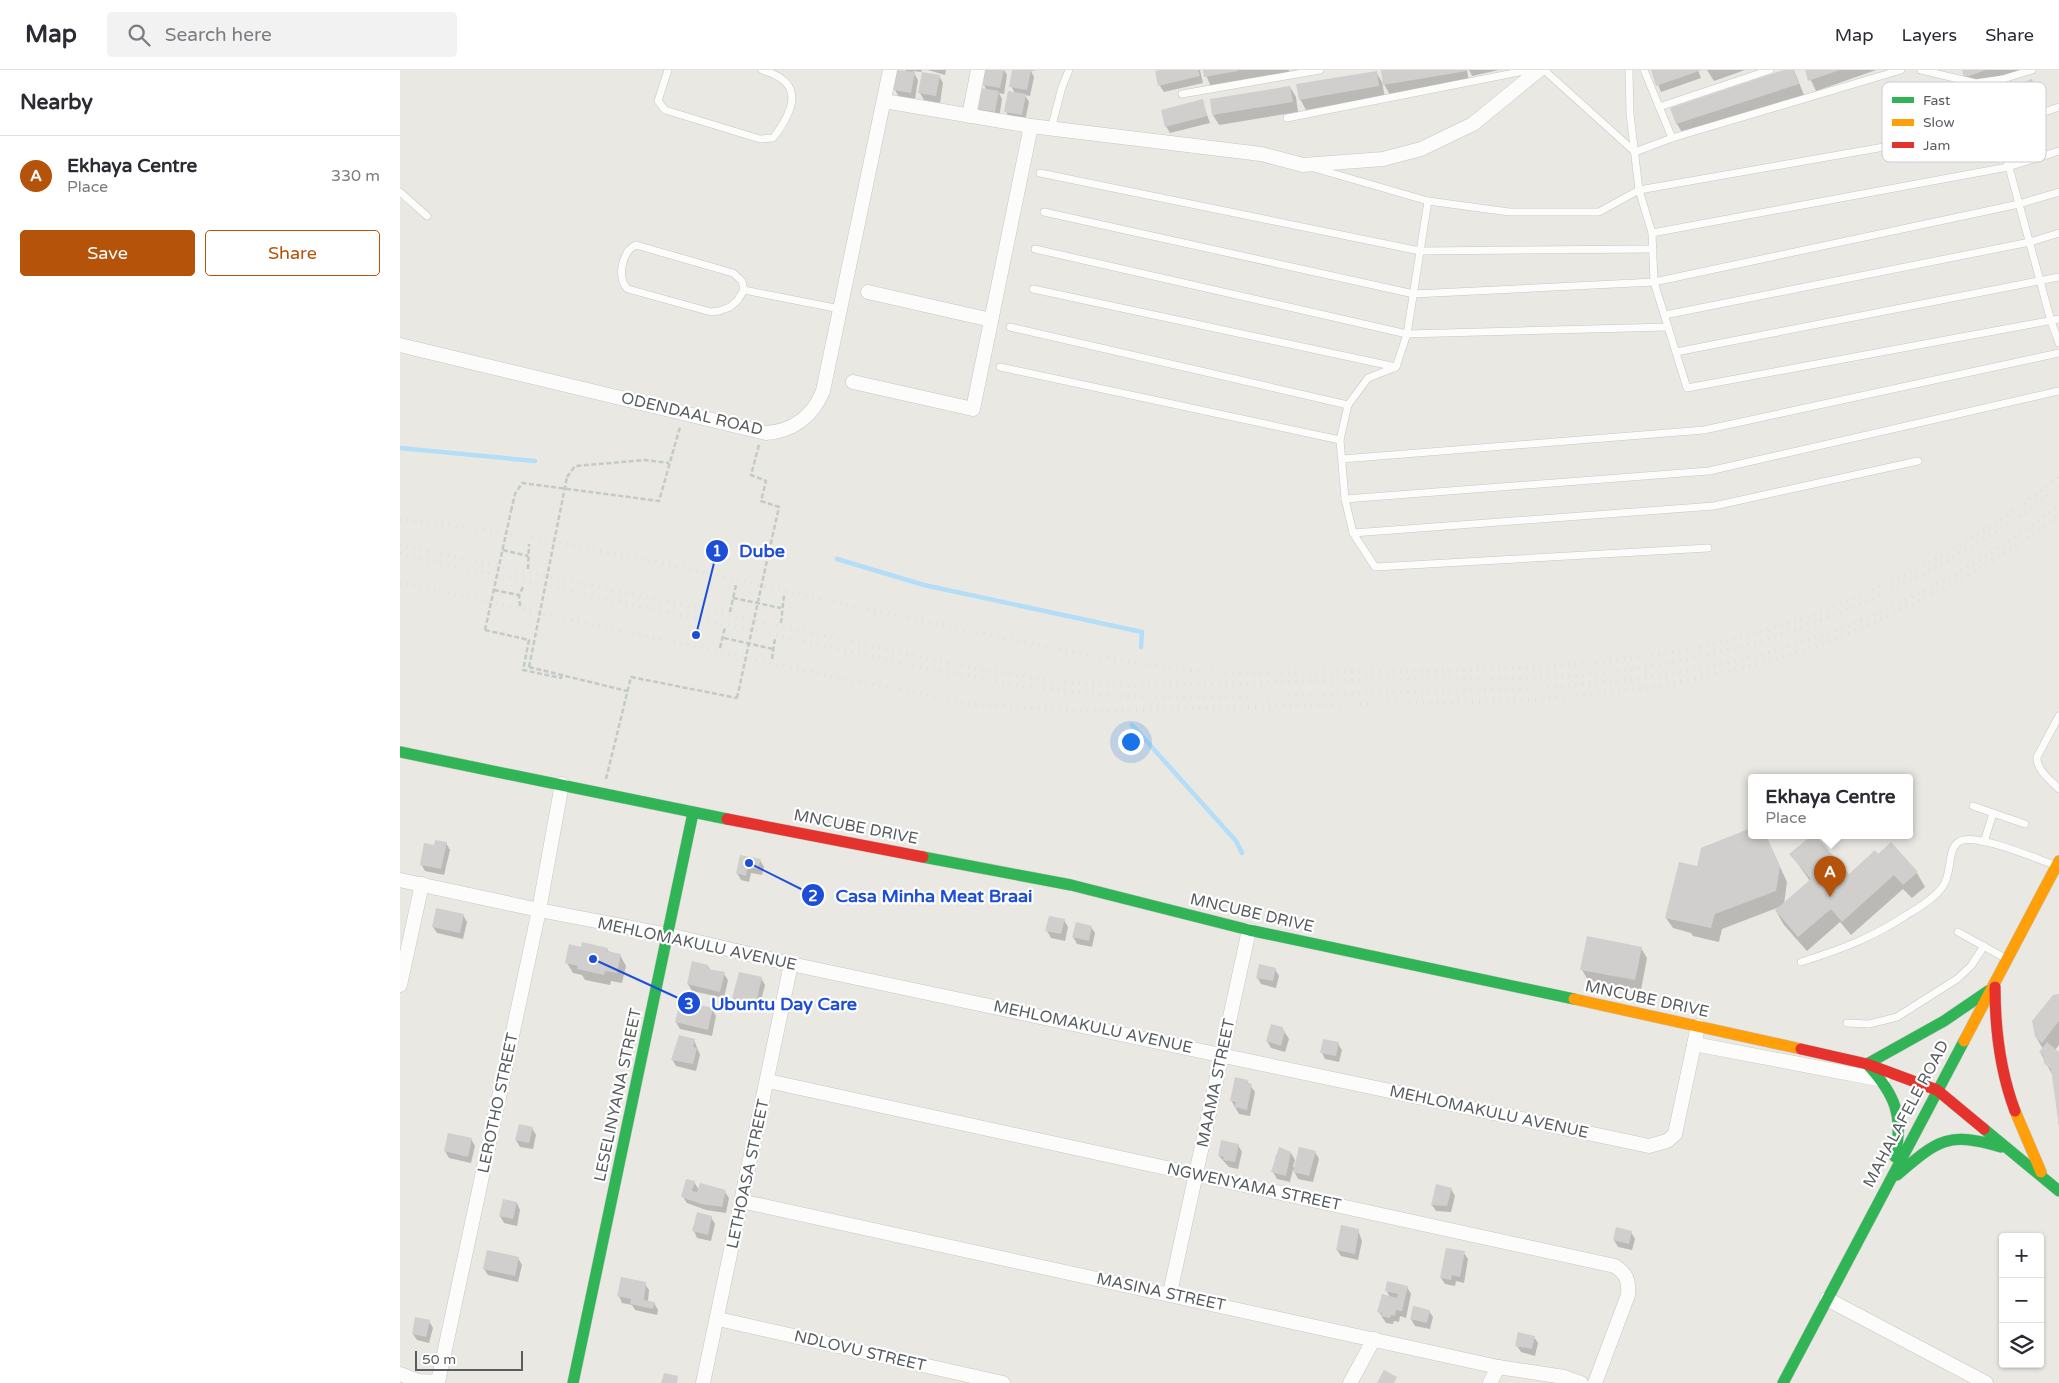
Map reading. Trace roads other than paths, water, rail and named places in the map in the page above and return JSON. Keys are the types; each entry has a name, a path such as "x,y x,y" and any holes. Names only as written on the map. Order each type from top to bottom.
{"street":[{"name":"ODENDAAL ROAD","path":"400,345 762,432 773,432 794,426 814,408 823,391 890,70"},
{"path":"969,116 978,70"},
{"path":"884,101 1051,129 1261,154 1303,165 1383,159 1422,149 1473,124 1539,70"},
{"path":"852,382 973,408 1031,126"},
{"path":"868,292 991,320"},
{"name":"MNCUBE DRIVE","path":"400,752 562,784 694,813 1071,885 1249,930 1867,1064 1937,1090 2059,1191"},
{"name":"LEROTHO STREET","path":"400,1374 418,1380 438,1383 539,910 562,784"},
{"name":"LESELINYANA STREET","path":"572,1383 694,813"},
{"name":"MAHALAFELE ROAD","path":"1783,1383 2058,864"},
{"name":"MEHLOMAKULU AVENUE","path":"400,880 539,910 669,935 791,964 1649,1146 1667,1142 1675,1134 1698,1026"},
{"path":"400,985 422,884"},
{"name":"MAAMA STREET","path":"1170,1293 1249,930"},
{"name":"LETHOASA STREET","path":"703,1383 768,1082 791,964"},
{"path":"1889,1181 1900,1142 1899,1118 1892,1095 1883,1080 1867,1064 1918,1038 1959,1013 1995,985"},
{"path":"1995,985 1996,1036 2006,1086 2022,1134 2045,1179"},
{"path":"1694,1044 1883,1080"},
{"name":"NGWENYAMA STREET","path":"768,1082 1615,1266 1624,1274 1628,1282 1628,1295 1595,1383"},
{"path":"1889,1181 1922,1154 1950,1140 1968,1138 2007,1149"},
{"name":"MASINA STREET","path":"741,1201 1170,1293 1498,1367 1564,1377 1581,1383"},
{"path":"1827,1300 1986,1383"},
{"name":"NDLOVU STREET","path":"718,1319 1003,1383"},
{"path":"1350,1383 1374,1339"},
{"path":"1490,1383 1498,1367"}],"lane":[{"path":"668,70 658,101 665,110 760,139 773,138 786,121 792,97 789,84 777,74 762,70"},
{"path":"1051,129 1062,87 1069,70"},
{"path":"1182,94 1320,70"},
{"path":"1287,118 1529,70"},
{"path":"1544,70 1634,152"},
{"path":"1629,70 1630,114 1634,152 1640,190 1652,233 1654,282 1688,388 2059,319"},
{"path":"1644,70 1672,138"},
{"path":"1659,107 1770,70"},
{"path":"1634,152 1672,138 1901,70"},
{"path":"1921,70 1972,82"},
{"path":"1986,82 1997,81 2032,70"},
{"path":"2046,111 2059,107"},
{"path":"1303,165 1428,201 1509,212 1599,212 1640,190 1882,147"},
{"path":"2046,154 2059,150"},
{"path":"2007,162 2040,283 2059,343"},
{"path":"1652,233 2008,167 2023,162"},
{"path":"1040,173 1420,251 1652,249"},
{"path":"400,192 427,216"},
{"path":"1044,212 1414,294 1654,282 2019,204 2059,192"},
{"path":"1396,367 1407,334 1428,201"},
{"path":"1664,315 2030,242 2059,233"},
{"path":"636,245 734,273 742,281 744,290 738,301 730,307 711,312 628,289 622,285 620,278 627,252 636,245"},
{"path":"1035,249 1407,334 1668,327"},
{"path":"1676,352 2040,283 2059,277"},
{"path":"1033,289 1396,367"},
{"path":"744,290 840,309"},
{"path":"1010,328 1348,405"},
{"path":"1342,459 1704,430 2059,353"},
{"path":"1000,367 1340,440"},
{"path":"1396,367 1368,378 1348,405 1340,440 1346,499 1353,533 1375,567 1708,548"},
{"path":"1346,499 1709,471 2059,391"},
{"path":"1353,533 1714,506 1918,461"},
{"path":"2059,716 2037,758 2037,762 2039,768 2059,789"},
{"path":"1973,806 2025,824"},
{"path":"1984,842 1993,813"},
{"path":"1801,962 1853,946 1924,904 1943,886 1950,873 1952,850 1960,841 1970,839 1984,842 2058,864"},
{"path":"1958,932 2007,959"},
{"path":"1847,1023 1869,1024 1897,1017 1957,979 1971,966 1984,946"}],"waterway":[{"path":"400,448 535,461"},
{"path":"837,559 924,585 1142,632 1141,647"},
{"path":"1132,725 1236,841 1242,853"}],"railway":[{"path":"400,520 524,536 704,572 988,635 1150,665 1231,673 1495,669 1579,664 1663,654 1735,639 1795,621 1881,586 1937,558 2000,520 2059,476"},
{"path":"400,545 931,659 1039,679 1108,685 1162,685 1554,677 1618,671 1679,661 1738,647 1795,630 1904,584 1957,555 2059,488"},
{"path":"400,554 922,667 989,680 1057,690 1132,696 1208,698 1493,690 1574,685 1663,675 1752,657 1792,645 1873,615 1952,576 2026,530 2059,505"},
{"path":"400,583 851,680 973,704 1083,711 1531,700 1663,686 1768,662 1823,644 1872,624 1965,577 2030,537 2059,515"}],"place":[{"name":"Dube","path":"696,635"},
{"name":"Casa Minha Meat Braai","path":"749,863"},
{"name":"Ekhaya Centre","path":"1830,897"},
{"name":"Ubuntu Day Care","path":"593,959"}]}
